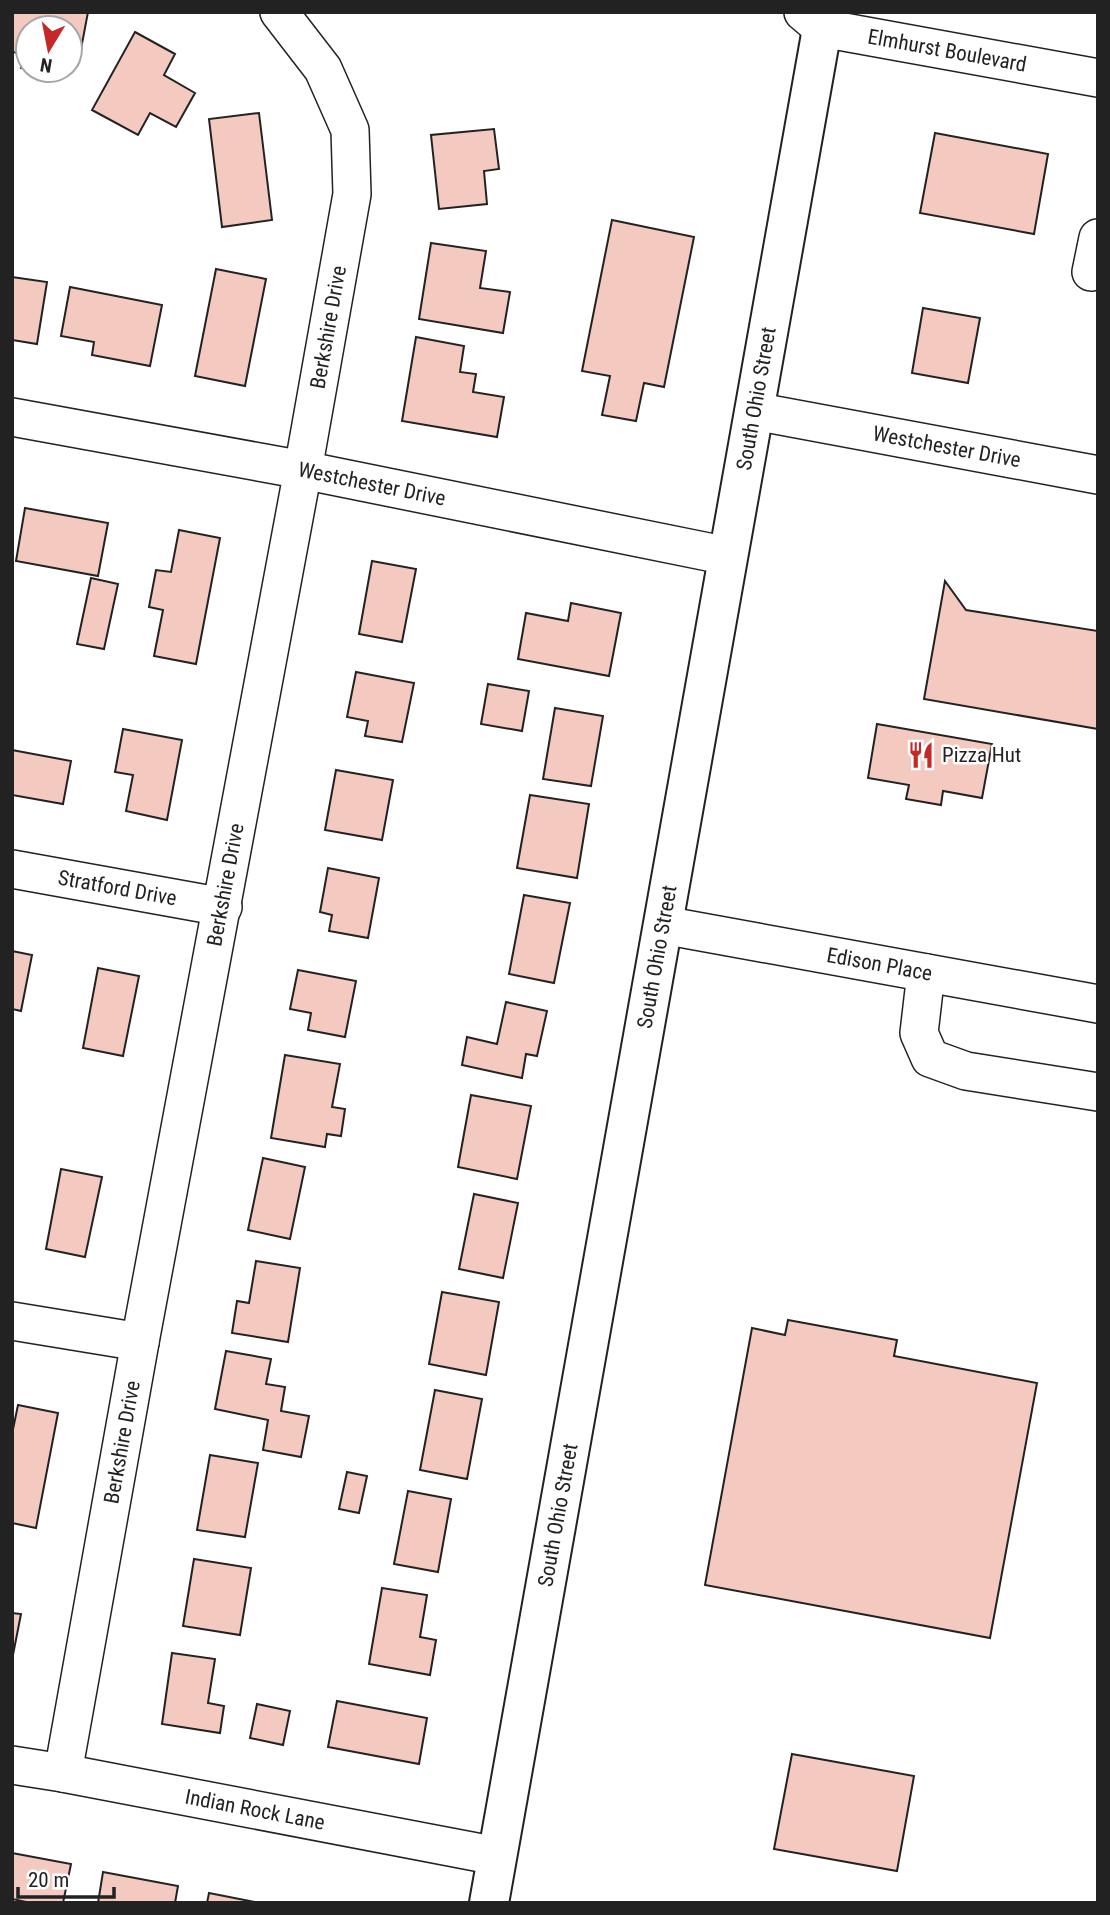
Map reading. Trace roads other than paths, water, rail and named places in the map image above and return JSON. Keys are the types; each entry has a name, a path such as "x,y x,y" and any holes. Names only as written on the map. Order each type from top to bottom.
{"main road":[{"name":"South Ohio Street","path":"489,1903 754,411 817,17"}],"street":[{"name":"Berkshire Drive","path":"63,1773 352,194 350,130 323,69 279,12"},
{"name":"Elmhurst Boulevard","path":"817,17 1098,78"},
{"name":"Westchester Drive","path":"754,411 1098,475"},
{"name":"Westchester Drive","path":"12,417 303,470 728,556"},
{"name":"Stratford Drive","path":"12,869 223,907"},
{"name":"Edison Place","path":"663,925 1098,1004"},
{"path":"926,973 919,1033 930,1058 966,1071 1098,1092"},
{"path":"12,1321 140,1342"},
{"name":"Indian Rock Lane","path":"12,1765 497,1856"}],"place":[{"name":"Pizza Hut","path":"921,755"}]}
